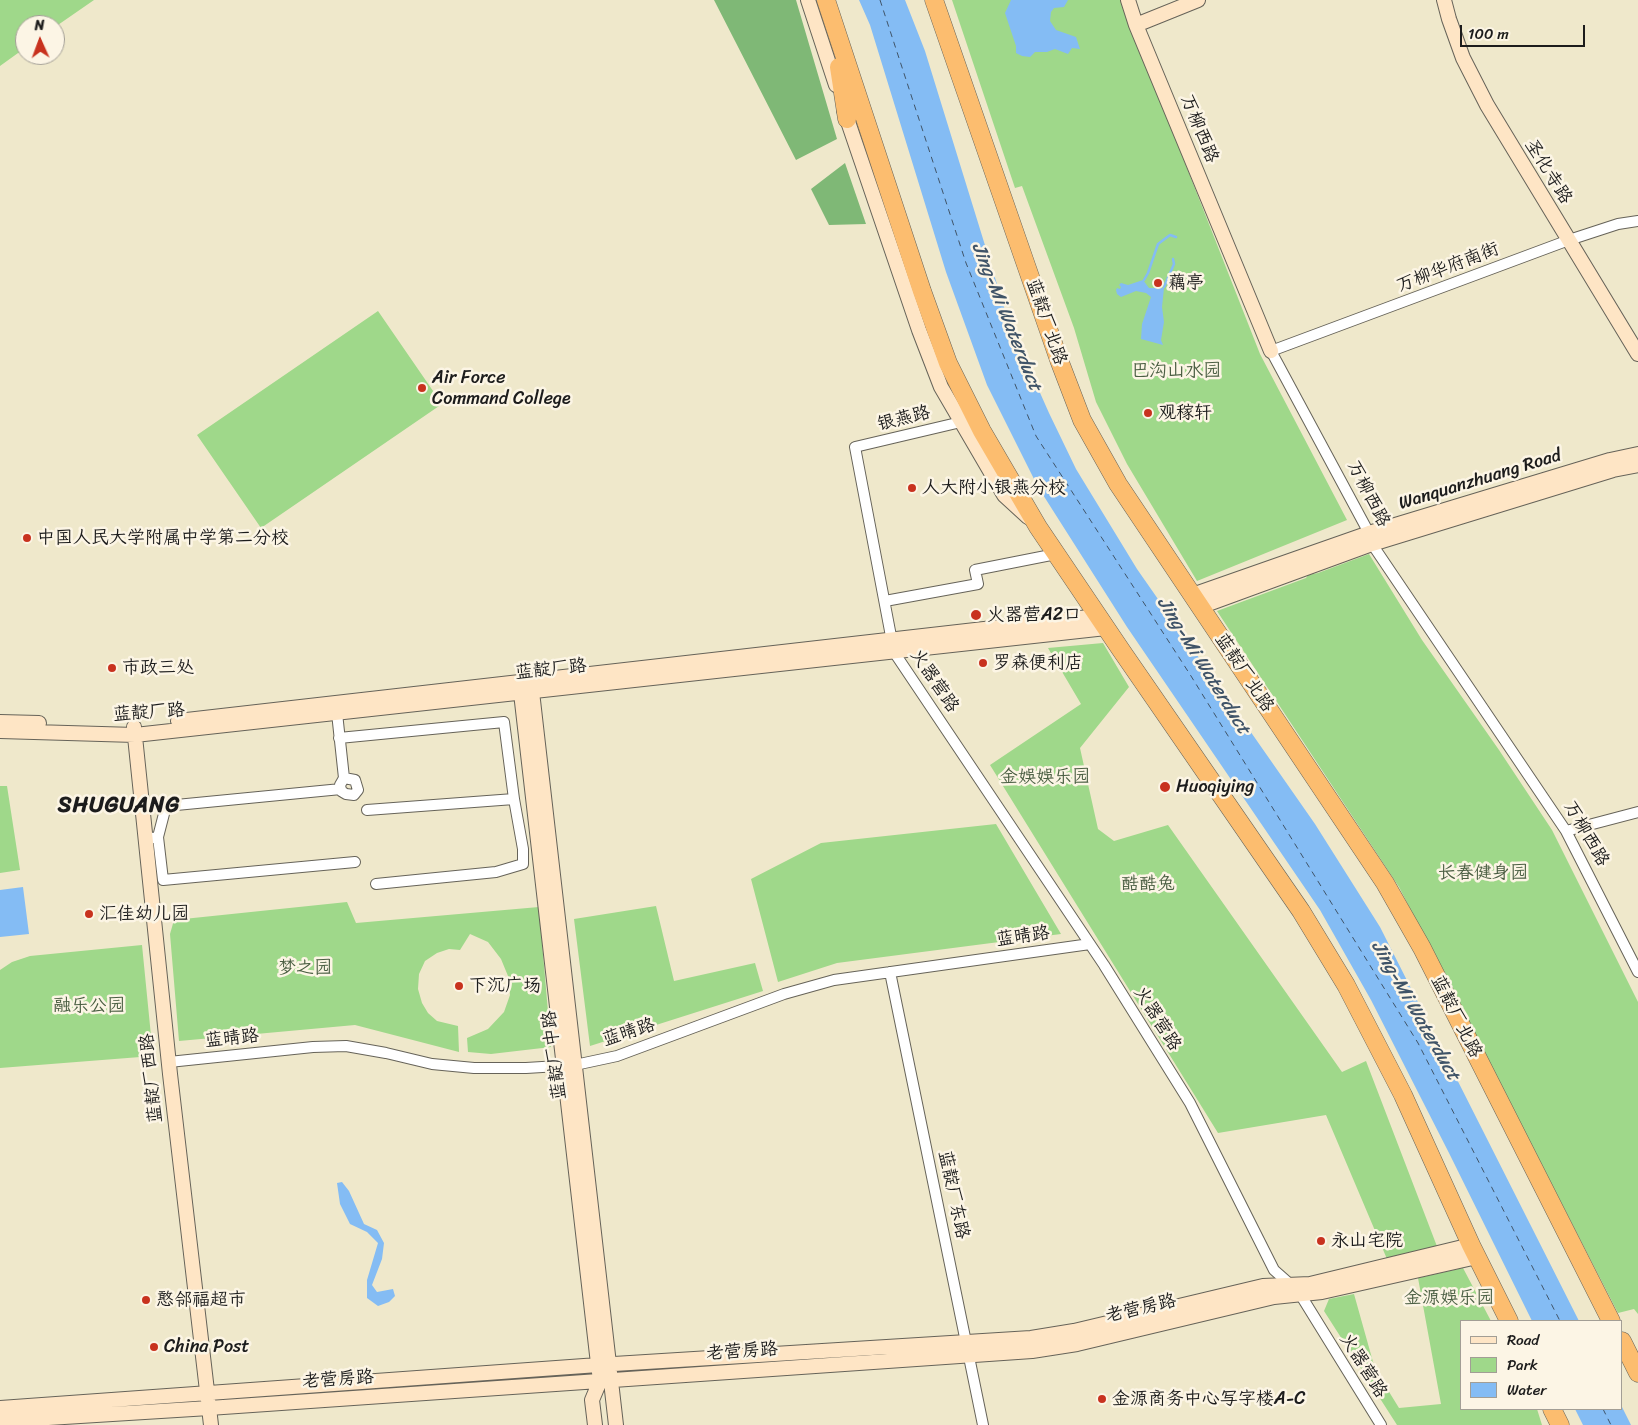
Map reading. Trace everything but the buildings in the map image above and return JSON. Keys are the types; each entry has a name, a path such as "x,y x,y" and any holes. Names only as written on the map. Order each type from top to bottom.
{"highway":[{"path":"826,0 922,291 948,363 982,431 1038,527 1301,911 1341,977 1403,1094 1474,1251 1508,1320"},
{"name":"蓝靛厂北路","path":"934,0 1059,360 1082,420 1118,484 1386,883 1422,948 1610,1320"},
{"path":"831,17 847,119"},
{"path":"1623,1343 1638,1373"},
{"path":"1552,1410 1560,1425"}],"street":[{"path":"808,0 919,330 941,387 1004,495 1038,527"},
{"name":"万柳西路","path":"1128,0 1136,24 1271,351 1370,538 1566,831 1638,972"},
{"path":"1136,24 1198,0"},
{"name":"圣化寺路","path":"1444,0 1463,58 1487,105 1638,354"},
{"name":"万柳华府南街","path":"1271,351 1569,240 1618,224 1638,222"},
{"name":"银燕路","path":"885,601 855,447 961,422"},
{"name":"Wanquanzhuang Road","path":"1196,601 1370,538 1610,460 1638,454"},
{"name":"Wanquanzhuang Road","path":"1370,538 1613,470 1638,465"},
{"path":"893,645 885,601 978,584 975,570 1056,554"},
{"name":"蓝靛厂路","path":"0,731 135,730 1102,622"},
{"name":"火器营路","path":"893,645 1090,944 1190,1103 1274,1270 1296,1290 1381,1425"},
{"name":"蓝靛厂中路","path":"526,687 605,1380 616,1425"},
{"path":"334,708 344,778 340,785 346,794 354,794 358,790 356,780 344,778"},
{"name":"蓝靛厂路","path":"0,722 135,730"},
{"path":"339,738 504,722 523,864 496,872 376,884"},
{"name":"蓝靛厂西路","path":"135,730 152,838 169,1062 211,1425"},
{"path":"341,789 166,806 152,838 163,880 355,862"},
{"path":"367,810 514,799"},
{"path":"1566,831 1638,812"},
{"path":"522,849 545,847"},
{"name":"蓝晴路","path":"169,1062 313,1047 346,1046 432,1064 474,1068 570,1066 616,1056 784,994 834,980 1090,944"},
{"name":"蓝靛厂东路","path":"890,972 983,1425"},
{"name":"老营房路","path":"0,1420 208,1408 605,1380 967,1348 1074,1331 1263,1286 1296,1290 1310,1284 1474,1251"},
{"path":"1623,1342 1638,1358"},
{"name":"老营房路","path":"0,1408 604,1364 967,1348"},
{"name":"蓝靛厂中路","path":"594,1425 592,1400 605,1380"}],"green space":[{"path":"0,0 94,0 65,20 65,15 15,15 15,55 0,66"},
{"path":"714,0 796,0 837,139 796,160"},
{"name":"巴沟山水园","path":"952,0 1121,0 1260,354 1347,520 1197,581 1127,464 1096,402 1074,328 1022,186 1015,188"},
{"path":"845,163 866,224 829,225 811,189"},
{"path":"378,311 442,404 261,528 197,435"},
{"name":"长春健身园","path":"1369,554 1422,640 1552,830 1638,1002 1638,1314 1634,1309 1618,1313 1399,887 1217,611 1306,578 1308,575"},
{"path":"1103,643 1129,687 1080,748 1098,829 1114,841 1168,825 1342,1072 1366,1061 1438,1249 1387,1259 1326,1115 1218,1133 990,765 1081,704 1048,648"},
{"path":"0,786 7,786 20,870 0,873"},
{"path":"996,824 1061,934 837,963 778,982 751,879 821,843"},
{"name":"梦之园","path":"347,902 356,923 539,907 551,1047 491,1054 468,1052 467,1038 488,1029 504,1012 510,995 508,976 501,959 488,942 470,934 460,950 449,949 437,953 425,961 419,974 418,989 422,1003 428,1013 437,1021 458,1026 459,1052 355,1025 179,1041 170,934 174,920"},
{"path":"656,906 674,981 755,963 763,991 590,1046 574,919"},
{"name":"融乐公园","path":"142,945 153,1056 0,1068 0,970 12,962 30,956"},
{"name":"金源娱乐园","path":"1463,1268 1490,1320 1460,1320 1460,1410 1537,1410 1542,1425 1397,1425 1324,1311 1329,1299 1354,1294 1375,1369 1399,1408 1441,1404 1418,1278"}],"water":[{"name":"Jing-Mi Waterduct","path":"859,0 905,0 925,51 1009,323 1076,469 1137,569 1315,824 1380,927 1578,1320 1532,1320 1371,1000 1320,910 1127,627 1038,487 987,385 946,272 870,25"},
{"path":"1011,0 1068,0 1064,7 1054,8 1051,12 1050,21 1056,30 1076,37 1080,49 1072,48 1068,54 1055,49 1047,52 1035,52 1030,57 1016,53 1016,46 1005,13"},
{"path":"1143,280 1149,288 1164,288 1162,307 1164,322 1161,340 1163,345 1141,339 1142,324 1151,297 1146,293 1136,291 1121,297 1117,294 1116,290 1117,288 1120,289 1119,285 1121,283 1128,285"},
{"path":"23,887 29,934 0,937 0,890"},
{"path":"342,1182 349,1191 364,1224 377,1230 384,1243 382,1259 372,1285 377,1292 393,1289 395,1296 389,1302 378,1306 367,1298 367,1280 378,1243 367,1232 350,1224 340,1204 337,1183"},
{"path":"1623,1409 1631,1425 1583,1425 1576,1410"}],"waterway":[{"path":"1144,280 1158,244 1170,235 1176,237"},
{"path":"1164,287 1174,264 1173,259"}],"ferry route":[{"path":"880,0 966,263 1036,436 1191,676 1418,1043 1559,1320"},
{"path":"1604,1410 1611,1425"}],"place":[{"name":"藕亭","path":"1158,283"},
{"name":"Air Force Command College","path":"422,388"},
{"name":"观稼轩","path":"1148,413"},
{"name":"人大附小银燕分校","path":"912,488"},
{"name":"中国人民大学附属中学第二分校","path":"27,538"},
{"name":"火器营A2口","path":"976,615"},
{"name":"罗森便利店","path":"983,663"},
{"name":"市政三处","path":"112,668"},
{"name":"Huoqiying","path":"1165,787"},
{"name":"汇佳幼儿园","path":"89,914"},
{"name":"下沉广场","path":"459,986"},
{"name":"永山宅院","path":"1321,1241"},
{"name":"憨邻福超市","path":"146,1300"},
{"name":"China Post","path":"154,1347"},
{"name":"金源商务中心写字楼A-C","path":"1102,1399"}],"district":[{"name":"SHUGUANG","path":"119,806"}],"park label":[{"name":"金娱娱乐园","path":"1045,777"},
{"name":"酷酷兔","path":"1148,884"}]}
